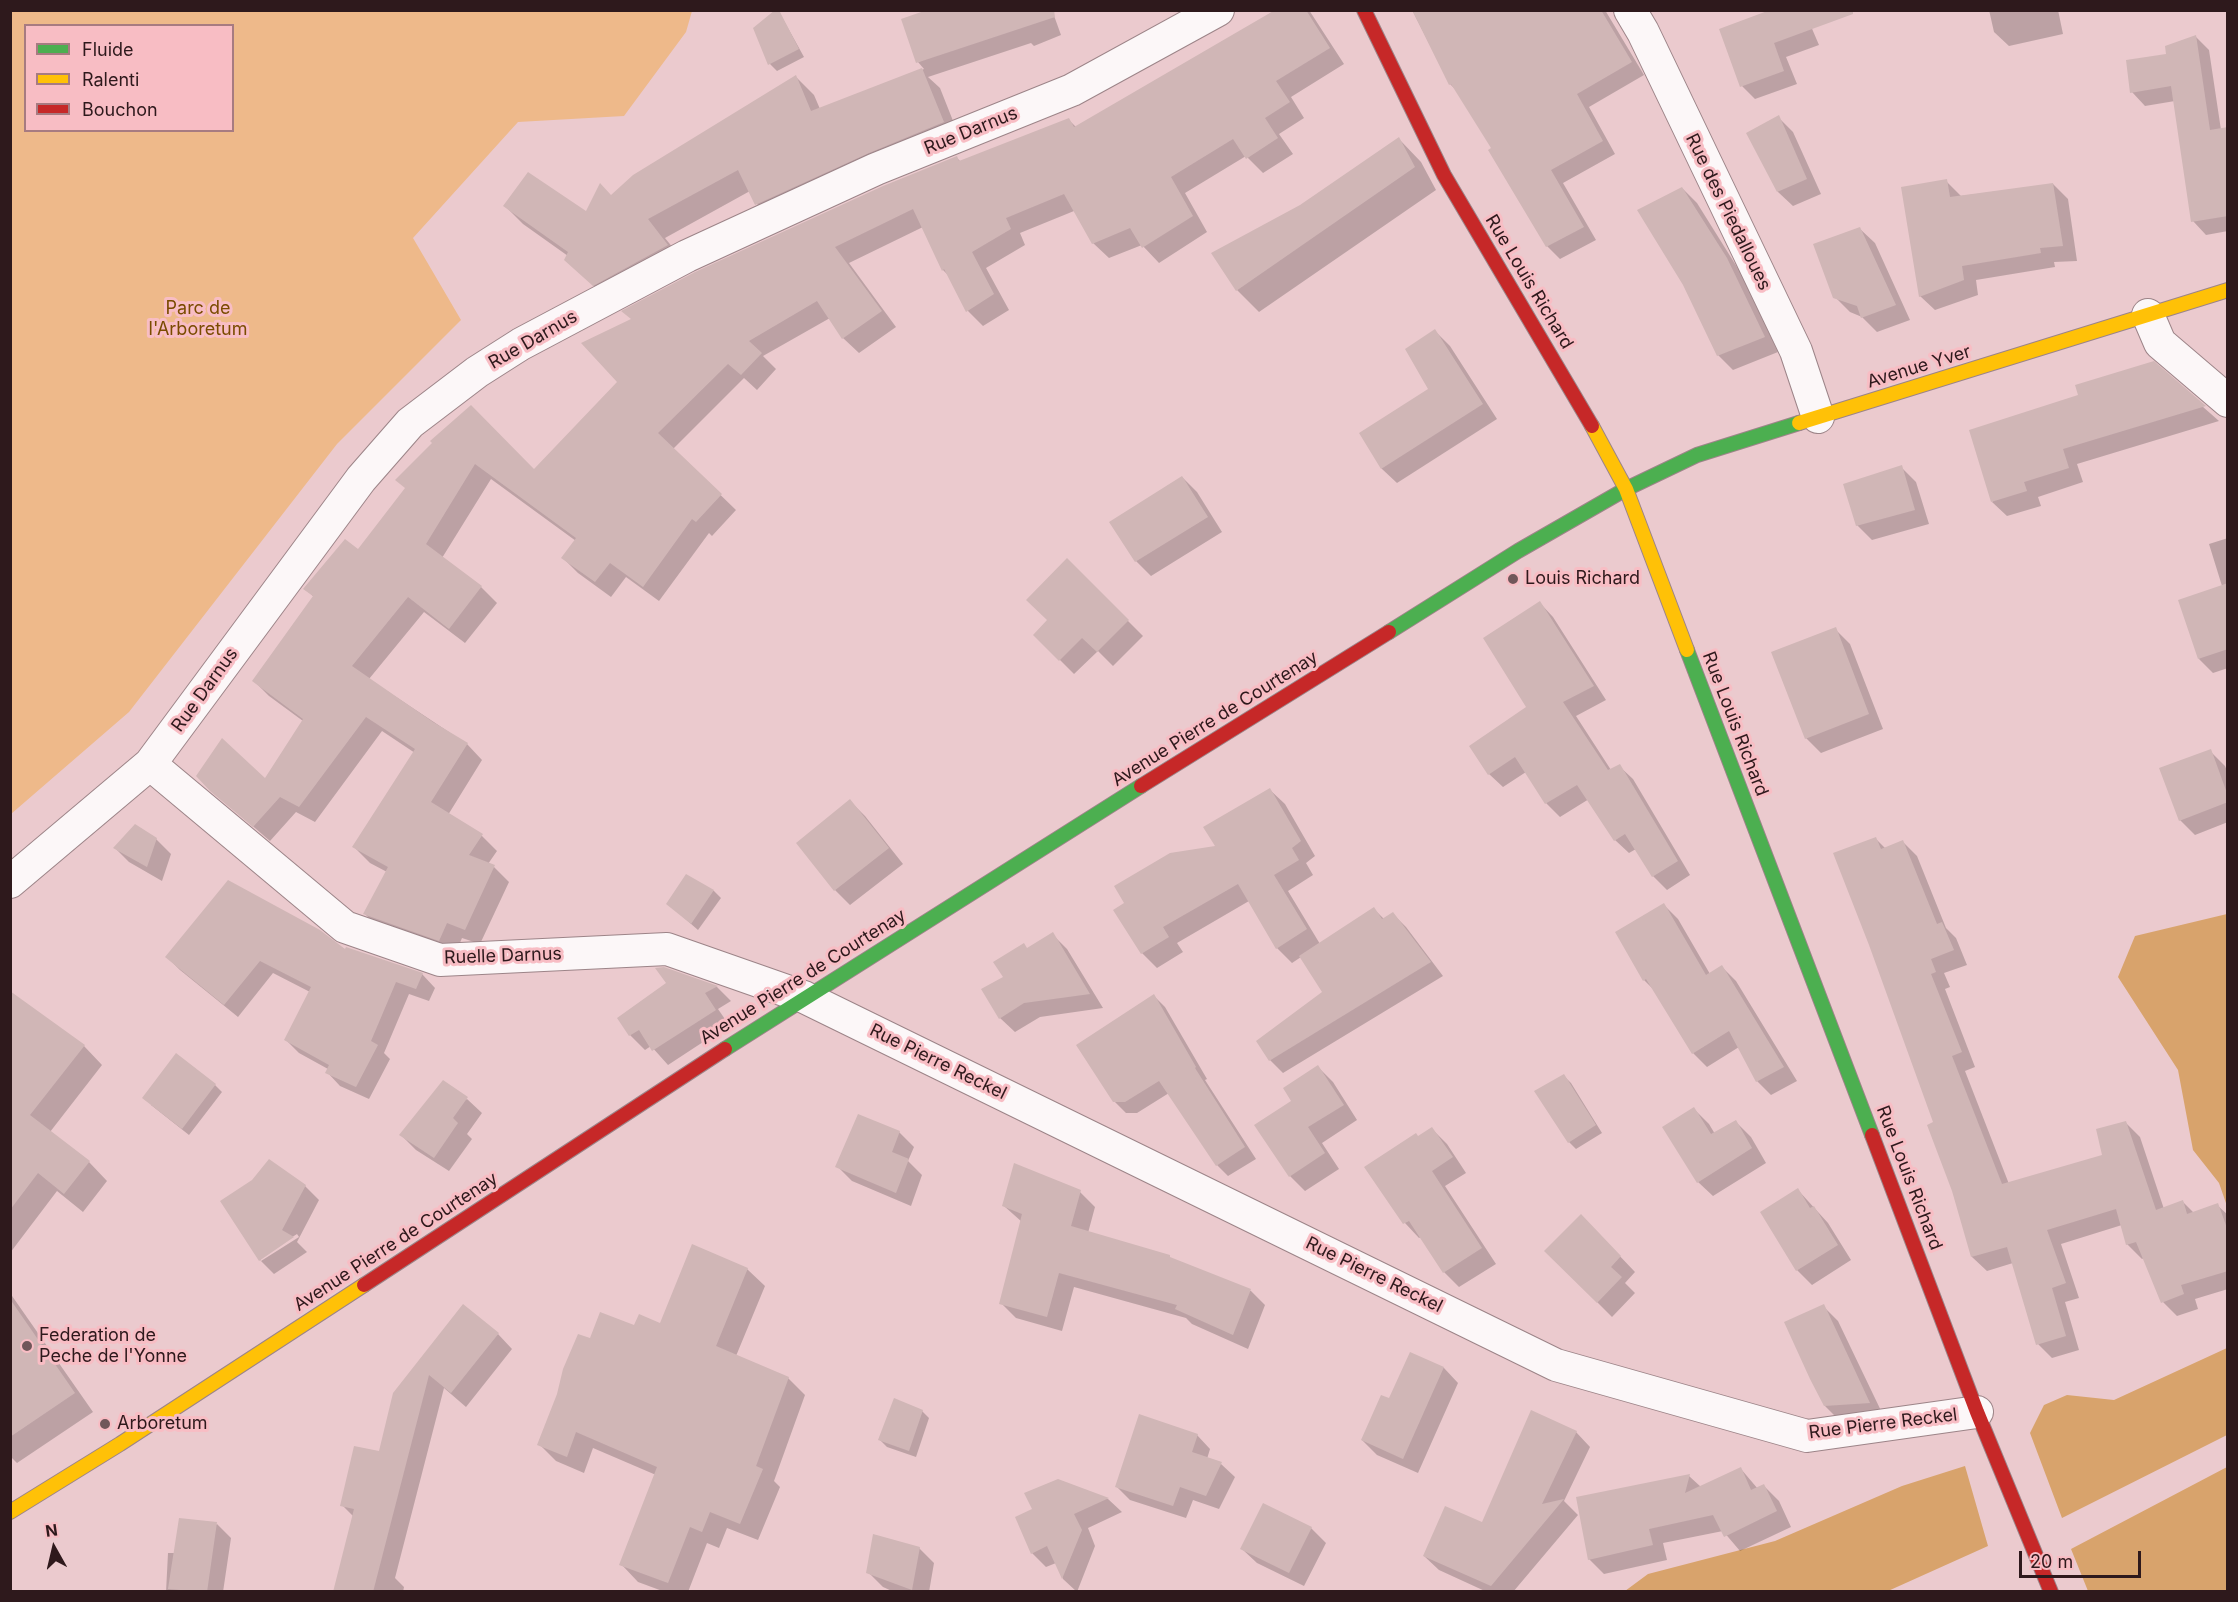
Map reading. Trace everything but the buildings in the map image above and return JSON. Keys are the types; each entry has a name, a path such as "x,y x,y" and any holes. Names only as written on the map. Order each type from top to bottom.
{"main road":[{"name":"Rue Louis Richard","path":"1364,10 1444,175 1578,399 1626,489 1793,923 1977,1412 2051,1592"},
{"name":"Avenue Yver","path":"1626,489 1697,455 2228,290"},
{"name":"Avenue Pierre de Courtenay","path":"10,1512 120,1444 804,996 1518,551 1626,489"}],"street":[{"name":"Rue Darnus","path":"10,882 150,765 361,479 410,423 477,372 521,344 687,256 876,169 1072,90 1218,10"},
{"name":"Rue des Piedalloues","path":"1630,10 1643,32 1796,351 1818,417"},
{"path":"2148,315 2160,344 2228,401"},
{"name":"Ruelle Darnus","path":"150,765 345,927 440,960 667,949 804,996"},
{"name":"Rue Pierre Reckel","path":"804,996 1556,1365 1807,1436 1977,1412"}],"green space":[{"name":"Parc de l'Arboretum","path":"11,10 692,11 686,32 624,116 518,122 413,238 461,320 337,444 129,712 11,814"}],"shaded area":[{"path":"2227,914 2227,1206 2219,1183 2193,1150 2178,1070 2118,977 2135,936"},
{"path":"2227,1348 2227,1435 2062,1518 2030,1433 2044,1405 2067,1395 2114,1400"},
{"path":"1965,1466 1988,1546 1888,1591 1625,1591 1648,1574 1775,1541 1902,1486"},
{"path":"2227,1467 2227,1591 2088,1591 2071,1549"}],"traffic: fast":[{"path":"1389,632 1518,551 1626,489 1697,455 1799,423"},
{"path":"1687,650 1872,1135"},
{"path":"725,1049 1141,786"}],"traffic: slow":[{"path":"1799,423 2228,290"},
{"path":"1592,426 1626,489 1687,650"},
{"path":"10,1512 120,1444 364,1285"}],"traffic: jam":[{"path":"1364,10 1444,175 1592,426"},
{"path":"1141,786 1389,632"},
{"path":"364,1285 725,1049"},
{"path":"1872,1135 1977,1412 2051,1592"}],"place":[{"name":"Louis Richard","path":"1513,579"},
{"name":"Federation de Peche de l'Yonne","path":"27,1346"},
{"name":"Arboretum","path":"105,1424"}]}
